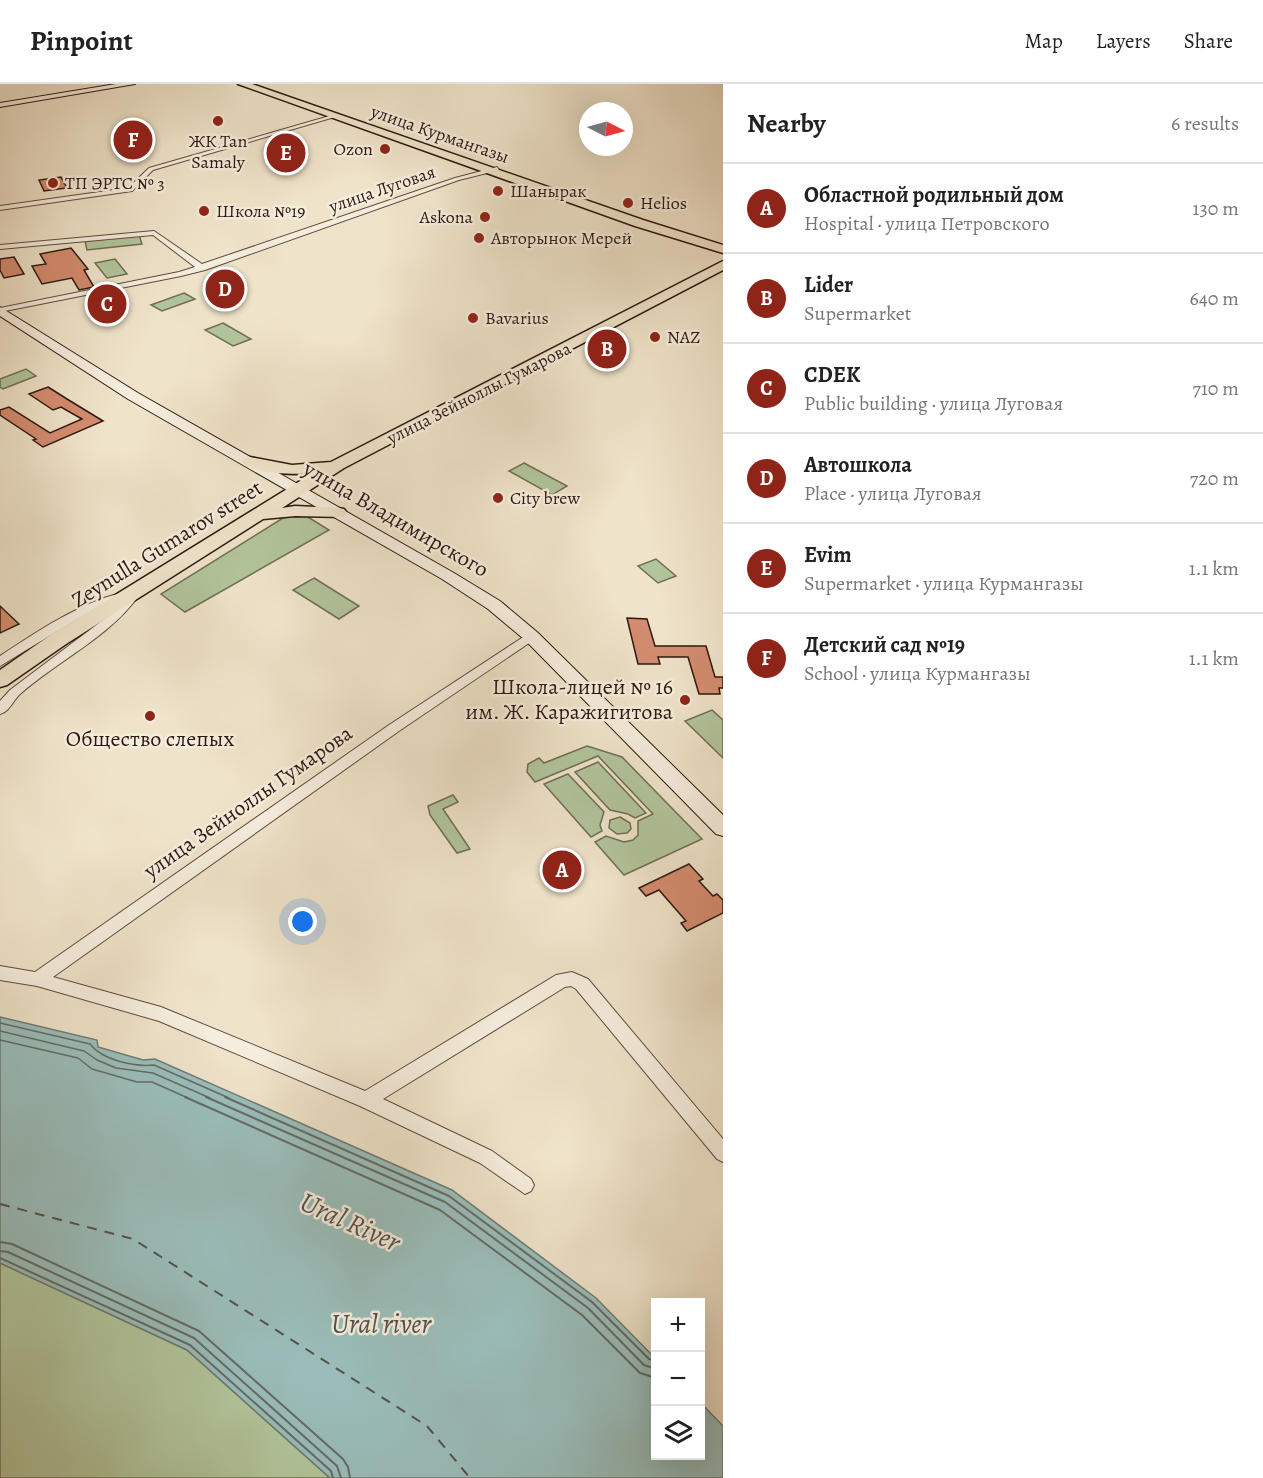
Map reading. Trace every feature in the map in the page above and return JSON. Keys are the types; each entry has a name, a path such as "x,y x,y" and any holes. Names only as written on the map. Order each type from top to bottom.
{"main road":[{"name":"улица Курмангазы","path":"243,84 493,170 510,178 539,186"},
{"name":"улица Курмангазы","path":"254,84 493,170 723,249"},
{"path":"468,163 473,171 471,176 510,178"},
{"path":"681,234 723,241"},
{"path":"681,234 723,257"},
{"name":"улица Зейноллы Гумарова","path":"300,490 338,465 723,265"},
{"path":"250,462 292,470 338,465"},
{"path":"250,462 267,479 270,489 269,499 256,518"},
{"path":"338,465 329,477 326,490 329,502 338,513"},
{"name":"Zeynulla Gumarov street","path":"0,680 59,639 300,490"},
{"path":"256,518 295,511 338,513"}],"street":[{"path":"0,105 131,84"},
{"path":"0,208 130,190 135,188 145,173 151,169 335,116"},
{"name":"улица Луговая","path":"0,311 104,291 202,268 493,170"},
{"path":"0,247 154,233 202,268"},
{"name":"улица Владимирского","path":"0,311 133,396 300,490 494,605 531,636 723,828"},
{"path":"0,662 47,631 98,603 137,591"},
{"path":"0,710 14,693 115,617 137,591"},
{"name":"улица Зейноллы Гумарова","path":"37,979 486,664 531,636"},
{"path":"0,973 37,979 161,1014 366,1100 486,1157 525,1185"},
{"path":"366,1100 562,980 572,979 582,984 723,1153"}],"green space":[{"path":"139,235 142,244 87,250 85,241"},
{"path":"115,259 127,274 107,278 95,263"},
{"path":"184,293 195,299 162,311 151,305"},
{"path":"223,323 251,339 233,346 205,330"},
{"path":"26,369 36,376 3,389 0,387 0,379"},
{"path":"524,463 567,486 552,495 509,471"},
{"path":"303,514 329,530 185,612 161,594 283,518"},
{"path":"656,559 676,576 658,583 638,566"},
{"path":"314,578 359,606 339,619 293,590"},
{"path":"712,710 723,720 723,758 685,721"},
{"path":"587,746 622,757 702,839 624,875 595,842 606,836 624,842 633,840 638,835 638,821 653,814 598,756 535,782 527,772 528,764 539,758 544,763"},
{"path":"598,762 646,813 635,818 610,810 575,772"},
{"path":"568,774 604,812 600,825 602,831 591,837 544,784"},
{"path":"453,795 458,802 443,809 470,849 457,853 430,815 428,806"},
{"path":"620,817 630,823 631,829 627,833 617,834 609,828 610,820"},
{"path":"0,1263 187,1350 330,1478 0,1478"}],"water":[{"name":"Ural river","path":"0,1017 97,1040 98,1047 143,1060 155,1059 452,1190 596,1298 651,1354 651,1460 705,1460 705,1407 723,1426 723,1478 330,1478 187,1350 0,1263"}],"building":[{"name":"ТП ЭРТС № 3","path":"61,177 67,188 44,191 39,180"},
{"path":"71,248 88,269 84,270 94,287 79,290 72,278 42,284 32,266 46,264 40,254"},
{"path":"14,257 24,274 4,278 0,270 0,259"},
{"path":"48,387 103,421 43,447 33,440 36,439 0,415 0,410 9,407 50,433 82,419 61,407 53,410 29,394"},
{"path":"0,606 19,624 0,633"},
{"name":"Школа-лицей № 16 им. Ж. Каражигитова","path":"627,618 647,619 655,646 706,646 715,677 723,677 723,688 719,688 720,694 699,694 688,657 658,657 660,664 638,664"},
{"path":"689,864 703,879 699,881 713,896 717,894 723,900 723,913 687,931 681,923 686,921 659,890 646,896 639,888"}],"ferry route":[{"path":"0,1204 133,1239 427,1426 470,1478"}],"place":[{"name":"ЖК Tan Samaly","path":"218,121"},
{"name":"Детский сад №19","path":"133,140"},
{"name":"Ozon","path":"385,149"},
{"name":"Evim","path":"286,153"},
{"name":"ТП ЭРТС № 3","path":"53,183"},
{"name":"Шанырак","path":"498,191"},
{"name":"Helios","path":"628,203"},
{"name":"Школа №19","path":"204,211"},
{"name":"Askona","path":"485,217"},
{"name":"Авторынок Мерей","path":"479,238"},
{"name":"Автошкола","path":"225,289"},
{"name":"CDEK","path":"107,304"},
{"name":"Bavarius","path":"473,318"},
{"name":"NAZ","path":"655,337"},
{"name":"Lider","path":"607,349"},
{"name":"City brew","path":"498,498"},
{"name":"Школа-лицей № 16 им. Ж. Каражигитова","path":"685,700"},
{"name":"Общество слепых","path":"150,716"},
{"name":"Областной родильный дом","path":"562,870"}],"water label":[{"name":"Ural River","path":"350,1222"}]}
